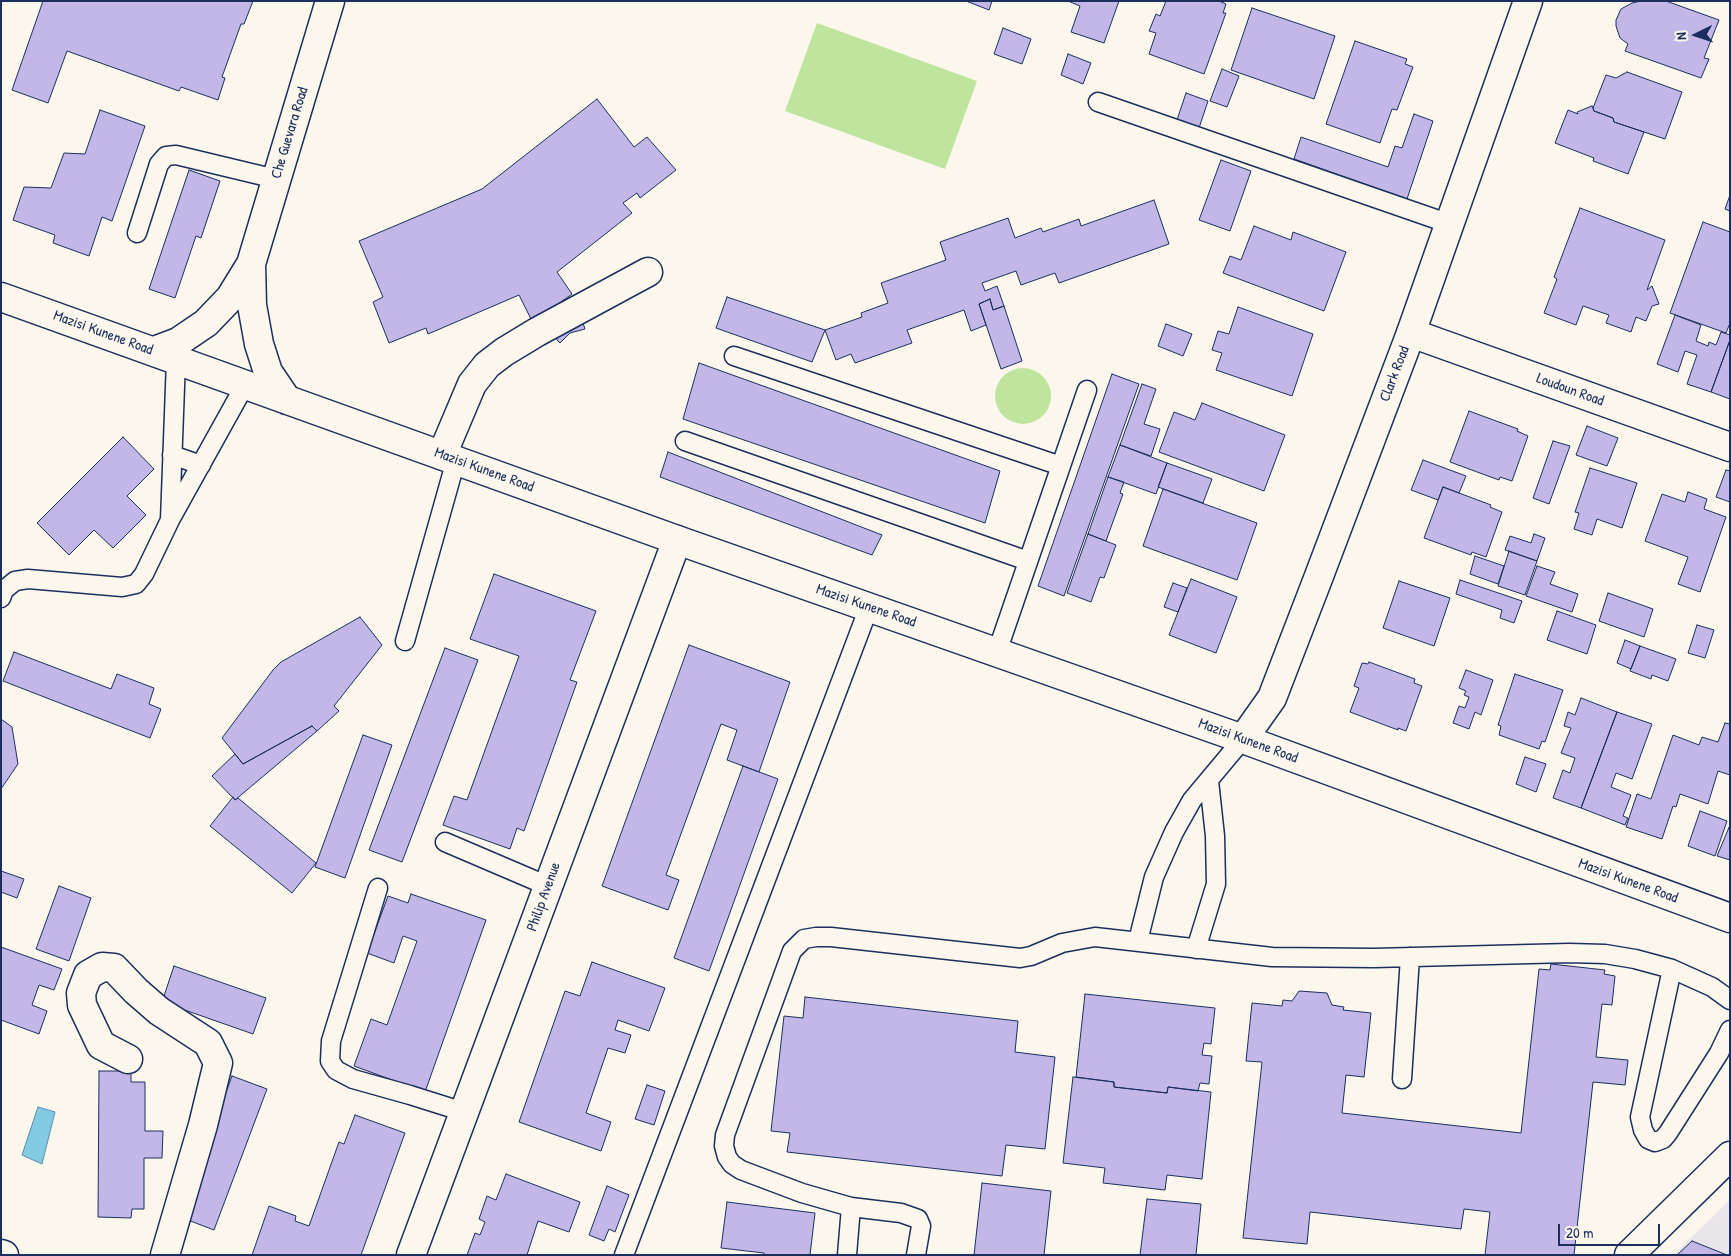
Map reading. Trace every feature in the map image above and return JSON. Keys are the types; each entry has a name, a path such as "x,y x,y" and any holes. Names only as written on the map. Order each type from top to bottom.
{"street":[{"name":"Che Guevara Road","path":"165,356 178,342 206,323 230,298 251,264 330,1"},
{"name":"Clark Road","path":"1243,739 1272,698 1411,333 1528,1"},
{"name":"Che Guevara Road","path":"251,264 252,305 259,344 268,372 287,400"},
{"path":"449,458 472,384 487,365 537,332 648,272"},
{"name":"Mazisi Kunene Road","path":"3,302 165,356 677,540 1243,739 1730,918"},
{"name":"Loudoun Road","path":"1411,333 1730,447"},
{"name":"Philip Avenue","path":"411,1255 677,540"},
{"path":"128,1059 101,1045 82,1005 80,994 88,975 102,967 114,968 159,1011 208,1043 218,1063 203,1125 165,1255"},
{"path":"1629,1255 1730,1156"}],"lane":[{"path":"1098,102 1450,224"},
{"path":"137,233 159,164 166,156 176,155 276,179"},
{"path":"165,356 172,455 170,520"},
{"path":"734,356 1060,466"},
{"path":"1,598 4,590 15,581 28,579 122,587 136,584 144,574 170,520 245,385"},
{"path":"997,652 1087,390"},
{"path":"685,441 1028,561"},
{"path":"172,455 201,466"},
{"path":"405,641 449,458"},
{"path":"624,1255 868,607"},
{"path":"1138,941 1154,877 1174,832 1192,800 1243,739"},
{"path":"1196,949 1216,884 1215,836 1209,781"},
{"path":"445,842 548,886"},
{"path":"378,888 331,1041 330,1060 336,1070 354,1079 464,1112"},
{"path":"916,1255 921,1226 918,1219 901,1213 851,1206 802,1193 741,1170 732,1164 727,1157 724,1146 725,1135 792,951 804,939 816,936 1020,958 1031,956 1080,938 1095,937 1272,957 1605,954 1635,959 1672,969 1712,987 1730,1000"},
{"path":"1402,1079 1410,957"},
{"path":"1672,969 1640,1116 1642,1130 1648,1139 1655,1142 1663,1139 1668,1134 1719,1053 1730,1030"},
{"path":"847,1255 851,1206"}],"shaded area":[{"path":"1730,1200 1730,1255 1673,1255 1703,1226"}],"green space":[{"path":"817,23 977,81 945,169 785,111"},
{"path":"1023,368 1034,370 1043,376 1049,385 1051,396 1049,407 1043,416 1034,422 1023,424 1012,422 1003,416 997,407 995,396 997,385 1003,376 1012,370"}],"water":[{"path":"38,1107 55,1112 42,1164 22,1155"}],"building":[{"path":"43,1 253,1 244,24 241,24 222,77 225,78 218,100 181,87 179,91 67,51 48,103 12,90"},
{"path":"966,1 992,1 989,10"},
{"path":"1068,1 1119,1 1104,43 1071,32 1080,6"},
{"path":"1166,1 1219,1 1226,4 1223,13 1226,13 1204,74 1149,54 1156,33 1149,31 1156,14 1160,16"},
{"path":"1641,1 1666,1 1719,20 1704,58 1709,59 1701,78 1625,51 1628,44 1620,38 1616,20 1621,9"},
{"path":"1252,8 1335,36 1314,99 1231,70"},
{"path":"1003,28 1031,39 1022,64 994,54"},
{"path":"1355,41 1407,59 1405,64 1413,67 1397,110 1392,109 1380,143 1326,124"},
{"path":"1068,54 1091,63 1083,84 1061,75"},
{"path":"1222,69 1239,76 1227,107 1210,101"},
{"path":"1627,72 1682,92 1665,139 1614,122 1613,118 1594,111 1593,108 1606,75 1616,78"},
{"path":"1186,93 1208,101 1199,128 1177,120"},
{"path":"597,99 634,147 647,137 676,170 640,198 637,193 623,203 632,213 557,272 572,294 546,313 531,319 519,295 428,334 426,328 389,343 373,302 383,297 359,241 482,189"},
{"path":"1592,106 1594,111 1613,118 1614,122 1644,132 1628,174 1593,161 1594,158 1555,143 1568,110 1578,114 1577,112"},
{"path":"100,110 145,126 112,221 102,217 89,256 53,243 55,235 13,220 24,187 51,188 64,153 85,154"},
{"path":"1414,114 1433,121 1407,199 1294,159 1301,137 1388,167 1395,146 1402,148"},
{"path":"1221,160 1251,171 1230,231 1199,220"},
{"path":"189,170 220,181 201,238 196,236 175,298 149,289"},
{"path":"1730,195 1730,211 1725,209"},
{"path":"1154,200 1169,244 1059,283 1055,273 1021,285 1016,271 982,283 985,291 997,286 1004,306 993,310 990,299 979,304 986,325 971,331 964,310 907,330 912,343 855,363 851,354 836,360 825,330 862,317 861,313 888,303 881,283 946,260 940,242 1008,218 1015,238 1041,228 1043,232 1079,219 1081,226"},
{"path":"1580,208 1665,240 1647,290 1652,286 1659,304 1652,306 1646,321 1636,317 1631,332 1606,323 1609,315 1583,306 1576,325 1544,313 1557,279 1554,277"},
{"path":"1703,222 1730,232 1730,323 1726,333 1670,313"},
{"path":"1254,226 1291,240 1293,232 1346,252 1324,311 1223,273 1230,256 1241,260"},
{"path":"727,297 825,330 812,362 716,328"},
{"path":"990,299 993,310 1004,306 1022,361 1001,369 979,304"},
{"path":"564,300 583,323 585,329 570,333 560,343 546,313"},
{"path":"1238,307 1313,334 1292,396 1216,370 1222,353 1212,350 1218,331 1229,334"},
{"path":"1675,315 1701,325 1696,341 1708,346 1709,342 1716,345 1721,332 1730,335 1730,340 1711,392 1687,384 1697,355 1685,351 1678,372 1657,364"},
{"path":"1166,324 1192,334 1183,356 1158,346"},
{"path":"1730,340 1730,399 1711,392"},
{"path":"699,363 1000,471 985,523 683,419"},
{"path":"1112,374 1139,384 1064,596 1038,586"},
{"path":"1142,384 1156,389 1144,424 1160,429 1151,456 1120,445"},
{"path":"1202,403 1285,435 1264,491 1159,452 1174,412 1195,420"},
{"path":"1469,411 1518,429 1517,431 1528,436 1512,481 1500,477 1499,480 1450,462"},
{"path":"1587,426 1618,438 1607,466 1576,455"},
{"path":"123,437 154,469 127,496 146,515 113,548 94,530 69,555 37,523"},
{"path":"1553,441 1570,446 1549,504 1533,498"},
{"path":"1120,445 1167,463 1156,494 1108,477"},
{"path":"668,452 882,535 872,555 660,477"},
{"path":"1423,460 1466,476 1459,493 1443,487 1438,500 1411,490"},
{"path":"1167,463 1212,479 1203,503 1158,487"},
{"path":"1590,468 1637,483 1622,528 1597,519 1592,535 1574,529 1579,513 1575,512"},
{"path":"1726,470 1730,471 1730,502 1716,497"},
{"path":"1108,477 1124,482 1120,493 1123,494 1106,541 1088,534"},
{"path":"1443,487 1491,505 1490,507 1502,512 1486,557 1472,552 1471,555 1424,538"},
{"path":"1163,489 1257,523 1237,580 1143,546"},
{"path":"1688,492 1707,499 1704,509 1726,517 1700,592 1678,584 1688,557 1645,541 1662,494 1685,502"},
{"path":"1088,534 1116,545 1104,578 1100,577 1091,602 1067,593"},
{"path":"1534,534 1545,538 1537,561 1505,550 1510,536 1531,543"},
{"path":"1509,551 1537,561 1525,595 1498,586"},
{"path":"1475,556 1504,566 1498,584 1470,574"},
{"path":"1537,566 1555,572 1550,584 1578,594 1572,612 1526,596"},
{"path":"494,574 596,611 570,680 577,682 524,831 517,828 510,849 443,825 454,796 467,800 519,656 470,639"},
{"path":"1191,579 1237,597 1216,653 1169,635"},
{"path":"1460,580 1522,601 1514,623 1500,618 1502,610 1456,594"},
{"path":"1399,581 1450,598 1434,646 1383,628"},
{"path":"1173,583 1187,588 1178,612 1164,607"},
{"path":"1608,593 1653,609 1644,637 1599,621"},
{"path":"1557,611 1596,625 1587,654 1547,640"},
{"path":"360,617 382,645 334,706 339,711 317,731 312,726 243,764 222,738 273,670 281,662"},
{"path":"1697,625 1714,630 1705,658 1688,653"},
{"path":"1625,640 1640,646 1631,669 1617,663"},
{"path":"689,645 790,682 759,772 727,760 737,730 721,724 666,875 679,880 668,910 602,886"},
{"path":"1640,646 1676,659 1668,681 1652,675 1651,679 1630,671"},
{"path":"445,648 478,660 402,862 369,850"},
{"path":"14,652 111,689 117,674 154,688 149,704 161,709 150,738 3,681"},
{"path":"1369,662 1415,679 1414,683 1422,686 1406,731 1398,728 1398,730 1350,712 1359,688 1354,686 1362,663 1368,664"},
{"path":"1466,670 1493,680 1481,715 1475,712 1469,729 1453,723 1459,706 1465,708 1469,697 1464,695 1466,691 1459,688"},
{"path":"1515,674 1563,690 1545,742 1542,741 1539,749 1499,735 1501,726 1498,725"},
{"path":"1581,698 1617,712 1581,808 1553,798 1563,770 1570,773 1575,758 1561,753 1571,728 1564,726 1568,712 1575,715"},
{"path":"1617,712 1652,724 1632,779 1616,773 1611,787 1631,795 1623,816 1628,818 1625,825 1581,808"},
{"path":"1,719 12,727 18,764 1,789"},
{"path":"1725,723 1730,724 1730,775 1718,771 1708,804 1680,794 1676,807 1673,806 1662,839 1626,827 1637,794 1651,799 1673,735 1699,745 1702,737 1718,742"},
{"path":"312,726 317,731 235,800 212,776 235,754 243,764"},
{"path":"363,735 392,745 345,878 315,867"},
{"path":"1525,757 1546,764 1536,792 1516,784"},
{"path":"743,766 778,779 709,971 674,958"},
{"path":"233,797 235,800 238,798 316,863 292,893 210,826"},
{"path":"1700,811 1727,821 1715,856 1688,846"},
{"path":"1730,825 1730,860 1717,856"},
{"path":"1,871 24,879 17,898 1,892"},
{"path":"59,886 91,898 69,961 36,949"},
{"path":"411,894 486,920 425,1092 354,1066 371,1019 387,1025 417,941 403,936 394,963 367,953 388,896 408,903"},
{"path":"1,947 62,969 54,990 39,985 32,1005 47,1011 39,1034 1,1020"},
{"path":"592,962 665,988 649,1031 618,1020 615,1030 631,1035 625,1053 608,1048 586,1113 611,1122 601,1151 519,1122 565,991 580,996"},
{"path":"1551,964 1605,970 1604,974 1615,976 1612,1005 1602,1004 1596,1057 1628,1060 1625,1085 1593,1082 1574,1255 1485,1255 1490,1212 1464,1209 1461,1229 1310,1212 1307,1244 1243,1238 1262,1062 1246,1061 1252,1003 1282,1006 1283,1000 1292,1001 1299,991 1327,993 1332,1005 1344,1007 1343,1010 1371,1013 1364,1077 1346,1075 1342,1113 1521,1133 1539,969 1550,970"},
{"path":"174,966 266,998 253,1034 162,1002"},
{"path":"1085,994 1215,1008 1211,1044 1204,1043 1202,1055 1212,1056 1209,1084 1200,1083 1198,1091 1168,1087 1167,1093 1114,1087 1114,1082 1076,1077"},
{"path":"805,997 1018,1021 1015,1052 1055,1057 1045,1149 1006,1145 1002,1176 787,1152 790,1133 771,1131 784,1016 803,1018"},
{"path":"99,1071 131,1071 131,1082 145,1082 145,1131 163,1131 162,1158 144,1158 144,1209 132,1209 131,1218 98,1217"},
{"path":"232,1076 267,1089 214,1230 180,1217"},
{"path":"1073,1077 1114,1082 1114,1087 1167,1093 1168,1087 1211,1092 1202,1179 1167,1175 1165,1190 1103,1183 1105,1168 1063,1163"},
{"path":"647,1085 665,1091 654,1125 635,1119"},
{"path":"355,1115 405,1133 361,1255 252,1255 269,1206 296,1216 295,1221 309,1226 339,1142 344,1144"},
{"path":"506,1174 580,1202 569,1232 538,1221 527,1255 467,1255 475,1233 480,1235 485,1222 479,1219 487,1196 496,1200"},
{"path":"982,1183 1051,1191 1044,1255 974,1255"},
{"path":"607,1186 629,1195 615,1232 609,1229 604,1241 589,1235"},
{"path":"1147,1199 1201,1204 1196,1255 1140,1255"},
{"path":"727,1202 815,1213 810,1255 764,1255 764,1253 721,1248"},
{"path":"1692,1241 1727,1255 1677,1255"}]}
